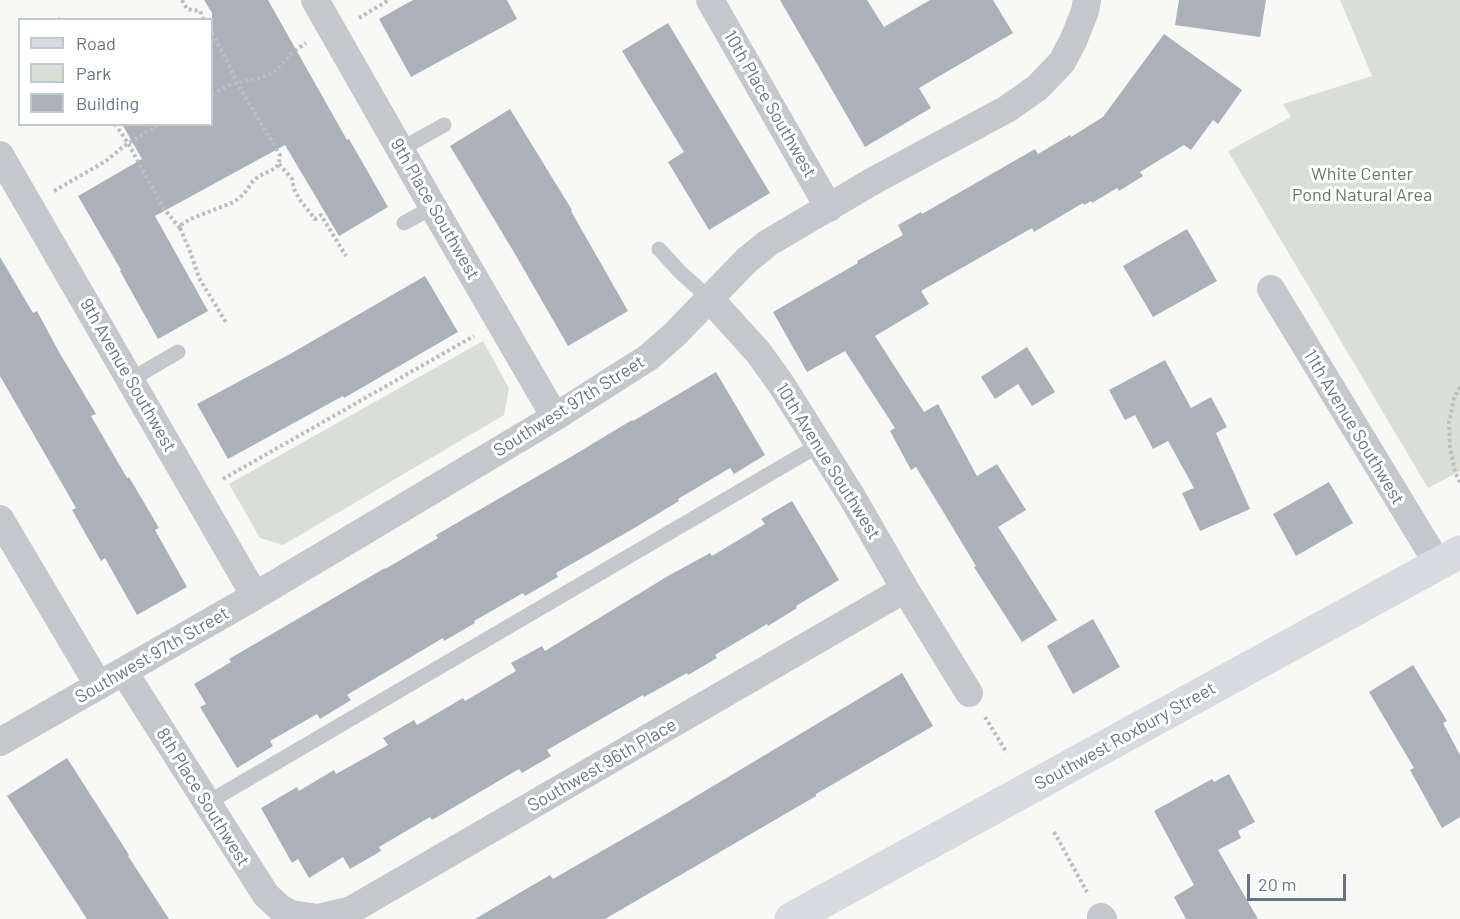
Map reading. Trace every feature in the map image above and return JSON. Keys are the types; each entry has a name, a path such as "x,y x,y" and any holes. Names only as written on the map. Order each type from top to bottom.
{"main road":[{"name":"Southwest Roxbury Street","path":"791,919 1449,558"}],"street":[{"name":"9th Place Southwest","path":"315,0 555,417"},
{"name":"10th Place Southwest","path":"710,0 829,208"},
{"name":"Southwest 97th Street","path":"0,742 255,596 555,417 649,357 674,335 747,260 768,243 873,181 1007,109 1037,88 1062,62 1074,39 1086,6"},
{"name":"9th Avenue Southwest","path":"0,155 255,596"},
{"name":"11th Avenue Southwest","path":"1271,289 1449,558"},
{"name":"10th Avenue Southwest","path":"709,298 758,352 781,384 976,703"},
{"path":"0,519 99,686"},
{"name":"Southwest 96th Place","path":"291,914 318,918 351,910 905,588"},
{"name":"8th Place Southwest","path":"124,672 266,895 280,908 291,914"}],"lane":[{"path":"400,149 444,125"},
{"path":"404,223 433,207"},
{"name":"10th Avenue Southwest","path":"659,249 709,298"},
{"path":"130,380 178,352"},
{"path":"207,803 819,445"}],"path":[{"path":"182,0 187,9 200,11 203,18"},
{"path":"376,0 377,7 389,0"},
{"path":"180,228 190,219 234,202 244,194 253,181 279,164 280,155 237,83 213,35"},
{"path":"213,94 230,85 273,73 292,53 310,41"},
{"path":"116,126 163,208 180,228 199,278 227,324"},
{"path":"52,192 106,161 128,143 157,126"},
{"path":"279,164 292,179 300,200 315,219 321,215 346,256"},
{"path":"220,480 483,331"},
{"path":"1460,387 1454,398 1449,422 1451,456 1460,482"},
{"path":"976,703 1007,753"},
{"path":"1054,832 1080,880"}],"green space":[{"name":"White Center Pond Natural Area","path":"1340,0 1460,0 1460,471 1428,488 1228,151 1291,117 1283,104 1372,76"},
{"path":"483,341 509,388 504,415 283,545 260,538 229,484"}],"building":[{"path":"204,0 268,0 347,140 349,139 388,207 339,236 285,145 155,216 208,311 158,339 78,196 142,159 123,126 213,126 212,13"},
{"path":"413,0 507,0 517,19 411,77 379,19"},
{"path":"780,0 867,0 884,27 930,0 993,0 1013,33 919,88 931,108 865,147"},
{"path":"1179,0 1266,0 1260,37 1175,25"},
{"path":"668,23 770,193 709,230 668,162 684,152 622,51"},
{"path":"1164,34 1242,90 1218,124 1213,120 1191,150 1184,145 1140,172 1143,176 1119,191 1117,188 1092,203 1091,201 1084,205 1083,203 1034,232 1032,228 921,291 929,304 875,336 924,412 938,404 977,476 997,464 1026,510 998,527 1057,620 1022,642 974,567 976,566 916,467 911,470 890,431 895,428 845,351 807,372 773,312 903,235 898,225 921,212 922,214 1035,149 1038,154 1103,117"},
{"path":"510,109 572,210 628,311 568,346 450,146"},
{"path":"1187,229 1217,281 1153,317 1123,266"},
{"path":"0,257 33,313 37,311 96,414 91,416 159,528 155,530 187,587 137,615 105,558 101,561 72,510 76,508 0,376"},
{"path":"425,276 458,332 344,398 343,396 228,459 197,404 290,354"},
{"path":"1027,347 1055,392 1032,406 1018,384 995,399 981,377"},
{"path":"1165,360 1191,408 1211,397 1227,427 1216,433 1250,509 1200,531 1182,493 1194,488 1168,441 1153,449 1135,415 1125,420 1109,390"},
{"path":"716,372 765,455 734,474 730,468 636,527 556,573 558,577 525,596 523,593 444,641 443,638 347,695 351,700 320,719 317,714 270,741 273,746 237,768 200,707 206,704 194,684 231,662 229,659 438,538 436,535"},
{"path":"1329,482 1353,523 1296,556 1273,514"},
{"path":"792,501 839,580 768,626 767,624 715,655 717,658 644,697 643,695 547,750 551,756 522,773 519,769 432,820 430,817 379,847 381,851 350,869 343,857 309,878 298,859 292,863 261,808 297,787 299,791 334,770 336,774 388,745 383,738 414,720 417,725 463,698 465,701 516,671 511,663 542,646 545,651 668,576 710,553 712,556 765,524 761,519"},
{"path":"1093,619 1120,667 1073,694 1047,646"},
{"path":"1413,665 1447,721 1443,723 1460,755 1460,817 1442,828 1410,770 1414,768 1369,692"},
{"path":"902,673 933,726 605,919 475,919 550,875 553,879 668,813"},
{"path":"67,758 169,919 87,919 7,796"},
{"path":"1229,774 1255,822 1238,831 1241,838 1218,850 1258,919 1186,919 1174,897 1194,885 1154,811 1212,779 1214,782"}]}
